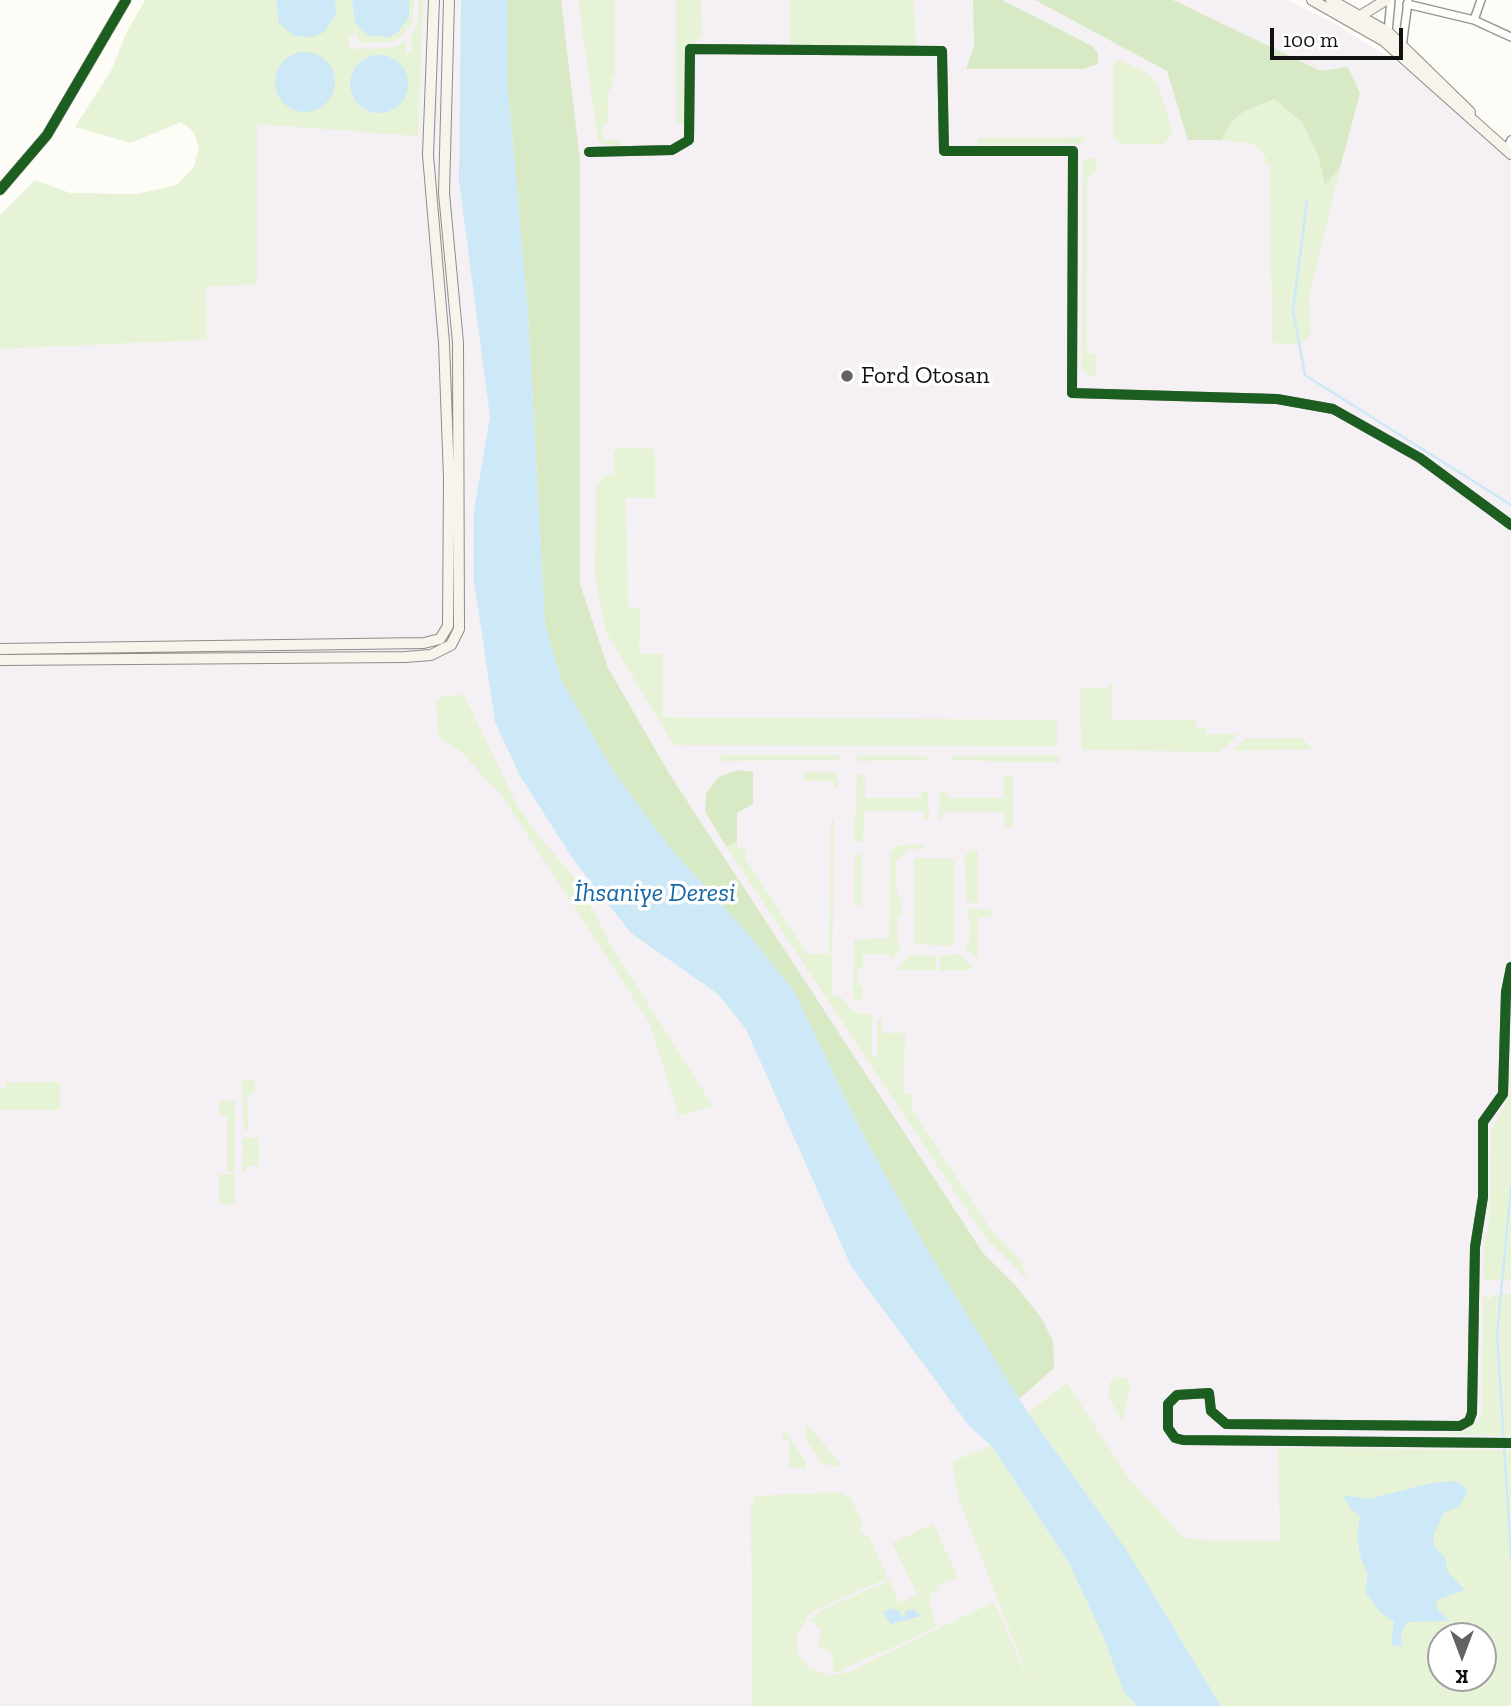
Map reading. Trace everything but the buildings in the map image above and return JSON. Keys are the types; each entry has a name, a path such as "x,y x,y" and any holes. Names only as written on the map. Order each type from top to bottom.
{"main road":[{"path":"0,649 424,643 440,639 448,626 449,478 444,343 428,155 434,0"},
{"path":"0,660 405,657 431,655 451,645 459,629 458,356 444,193 449,0"},
{"path":"1312,0 1384,41 1510,146"},
{"path":"1332,0 1388,32 1477,119 1510,146"},
{"path":"1360,16 1389,0"}],"street":[{"path":"0,191 47,135 126,0"},
{"path":"1388,32 1389,0"},
{"path":"1474,20 1481,0"},
{"path":"1402,47 1408,2 1474,20 1511,37"},
{"path":"589,152 672,150 689,140 690,49 942,51 944,151 1073,151 1072,393 1277,399 1333,409 1420,457 1511,524"},
{"path":"1511,967 1506,992 1503,1094 1483,1122 1483,1197 1475,1247 1472,1413 1469,1422 1460,1426 1226,1424 1211,1411 1209,1394 1177,1395 1168,1404 1168,1428 1175,1438 1183,1440 1511,1443"}],"shaded area":[{"path":"264,0 1287,0 1339,26 1405,68 1511,154 1511,1706 0,1706 0,349 207,340 206,287 257,123"}],"green space":[{"path":"145,0 414,0 412,24 396,41 360,43 357,35 349,36 349,49 391,48 406,41 406,53 412,54 411,36 418,22 419,0 423,0 418,136 257,124 257,284 206,287 207,340 0,349 0,215 35,180 70,193 137,194 177,185 194,167 199,148 194,132 181,122 131,143 75,127 111,71 125,36"},
{"path":"507,0 561,0 580,161 580,584 608,668 670,775 983,1253 1016,1286 1042,1319 1053,1341 1054,1368 1019,1399 923,1243 858,1125 794,991 742,927 671,849 613,771 561,679 545,625 528,313 507,78"},
{"path":"578,0 615,0 615,77 612,77 612,87 608,92 608,123 602,124 603,140 620,140 621,146 603,144 598,140"},
{"path":"676,0 701,0 702,35 690,49 689,108 684,108 684,124 676,124"},
{"path":"790,0 914,0 916,50 790,49"},
{"path":"973,0 1002,0 1092,46 1098,53 1098,64 1083,69 966,69 974,47"},
{"path":"1035,0 1173,0 1321,71 1348,67 1360,93 1340,168 1325,185 1318,155 1302,122 1274,99 1243,112 1230,123 1222,140 1188,140 1167,71"},
{"path":"1118,59 1146,72 1158,84 1172,130 1169,139 1163,144 1121,144 1113,136 1113,64"},
{"path":"1274,99 1302,122 1318,155 1325,184 1340,168 1309,296 1311,335 1301,344 1272,343 1270,166 1264,164 1267,159 1254,144 1222,140 1230,123 1243,112"},
{"path":"1086,137 1081,144 978,145 978,138"},
{"path":"1096,158 1097,170 1087,179 1087,353 1096,354 1095,376 1089,376 1081,367 1083,159"},
{"path":"618,448 652,448 655,453 655,498 626,498 628,608 640,609 639,654 663,654 663,717 1057,720 1057,746 674,745 606,632 595,577 596,489 604,476 614,473 614,453"},
{"path":"1108,683 1112,683 1112,720 1196,720 1196,728 1206,728 1206,734 1238,734 1220,752 1084,750 1081,745 1080,692 1082,688 1108,688"},
{"path":"464,695 517,805 541,839 579,883 613,949 713,1106 679,1116 649,1022 502,796 461,752 438,737 436,702 441,701 441,696"},
{"path":"1301,738 1313,749 1232,751 1244,739"},
{"path":"721,755 841,757 839,760 721,761"},
{"path":"856,755 926,756 929,760 857,761"},
{"path":"1059,755 1059,763 952,760 953,756"},
{"path":"738,770 753,772 753,804 737,813 737,842 726,846 705,811 706,793 719,777"},
{"path":"804,772 836,772 839,787 835,789 833,781 803,781"},
{"path":"857,774 865,775 865,798 921,798 922,792 928,792 929,819 924,819 924,811 864,811 863,842 854,842"},
{"path":"1004,776 1013,776 1013,827 1005,827 1004,812 943,812 943,819 939,819 940,792 946,792 948,798 1003,798"},
{"path":"831,820 834,820 832,994 842,998 855,1013 869,1014 872,1017 872,1057 877,1057 877,1022 881,1016 883,1033 905,1033 904,1093 912,1095 912,1110 991,1230 1022,1262 1028,1280 984,1236 726,846 737,842 738,848 745,849 745,858 807,954 829,954"},
{"path":"898,845 924,845 924,849 908,849 896,862 897,895 902,900 901,914 897,919 898,945 901,950 890,961 889,954 863,954 863,969 857,969 857,985 863,986 862,1001 853,998 854,940 889,938 890,852"},
{"path":"973,849 978,853 978,903 967,903 964,856"},
{"path":"855,850 857,854 862,854 862,907 854,904"},
{"path":"952,859 954,862 954,943 951,946 914,944 914,860"},
{"path":"966,909 991,909 991,917 978,917 978,959 965,948 969,943 970,920"},
{"path":"959,954 972,967 970,970 940,971 940,956"},
{"path":"910,955 936,956 936,971 896,969"},
{"path":"1511,1069 1511,1280 1486,1280 1483,1278 1484,1241 1489,1228 1491,1130 1510,1095"},
{"path":"255,1079 255,1091 247,1096 248,1130 244,1130 242,1080"},
{"path":"5,1082 60,1082 60,1110 0,1110 0,1089 5,1089"},
{"path":"219,1101 235,1101 235,1172 227,1172 227,1116 219,1115"},
{"path":"243,1138 259,1138 259,1166 246,1166 246,1172 242,1172"},
{"path":"219,1174 235,1174 235,1202 232,1205 222,1205 219,1202"},
{"path":"1511,1294 1511,1436 1422,1434 1463,1432 1478,1422 1482,1412 1483,1296 1491,1300 1491,1296"},
{"path":"1117,1377 1127,1379 1131,1386 1122,1421 1108,1395 1110,1382"},
{"path":"1067,1383 1129,1479 1183,1537 1201,1540 1280,1541 1278,1448 1511,1450 1511,1706 1221,1706 1126,1549 1028,1413"},
{"path":"806,1423 840,1463 839,1467 822,1464 807,1441"},
{"path":"783,1427 806,1463 806,1468 789,1468 789,1441 783,1440"},
{"path":"991,1445 1069,1563 1103,1636 1124,1692 1137,1706 752,1706 751,1507 755,1496 838,1492 850,1497 863,1523 860,1532 869,1536 899,1603 917,1594 892,1543 933,1524 958,1577 936,1586 938,1589 931,1594 929,1601 936,1627 838,1672 833,1672 833,1654 818,1645 821,1629 810,1620 824,1609 886,1582 885,1579 809,1614 796,1637 798,1654 808,1667 830,1676 849,1672 994,1602 1037,1701 959,1500 952,1462"}],"water":[{"path":"276,0 335,0 336,15 324,32 314,37 294,36 279,23"},
{"path":"352,0 409,0 409,17 398,32 389,37 369,36 355,23"},
{"name":"İhsaniye Deresi","path":"461,0 507,0 507,78 528,313 545,625 561,679 613,771 671,849 742,927 794,991 858,1125 923,1243 1028,1413 1126,1549 1221,1706 1137,1706 1124,1692 1103,1636 1069,1563 991,1445 970,1427 851,1266 746,1029 718,994 631,933 575,862 520,776 495,722 474,581 474,510 490,417 459,181"},
{"path":"305,52 322,57 330,65 335,82 330,99 322,107 305,112 288,107 280,99 275,82 280,65 288,57"},
{"path":"373,55 385,55 400,63 408,78 408,90 400,105 385,113 373,113 358,105 350,90 350,78 358,63"},
{"path":"1456,1481 1468,1490 1460,1506 1444,1513 1433,1536 1434,1546 1445,1558 1448,1572 1465,1590 1436,1600 1438,1610 1450,1621 1408,1622 1401,1633 1402,1646 1396,1647 1391,1644 1394,1622 1380,1612 1365,1592 1368,1574 1361,1559 1357,1536 1360,1517 1349,1507 1343,1495 1369,1499 1431,1483"},
{"path":"890,1608 899,1611 902,1617 905,1616 905,1611 914,1609 921,1616 891,1624 883,1613"}],"waterway":[{"path":"1307,201 1293,310 1305,375 1511,505"},
{"path":"1511,1188 1497,1335 1511,1556"}],"cycle path":[{"path":"0,190 47,135 126,0"},
{"path":"589,152 672,150 689,140 690,49 942,51 944,151 1073,151 1072,393 1277,399 1333,409 1420,458 1511,525"},
{"path":"1511,967 1506,992 1503,1094 1483,1122 1483,1197 1475,1247 1472,1413 1469,1421 1460,1426 1226,1424 1211,1411 1209,1393 1177,1395 1168,1404 1168,1428 1175,1438 1183,1440 1511,1443"}],"place":[{"name":"Ford Otosan","path":"847,376"}]}
